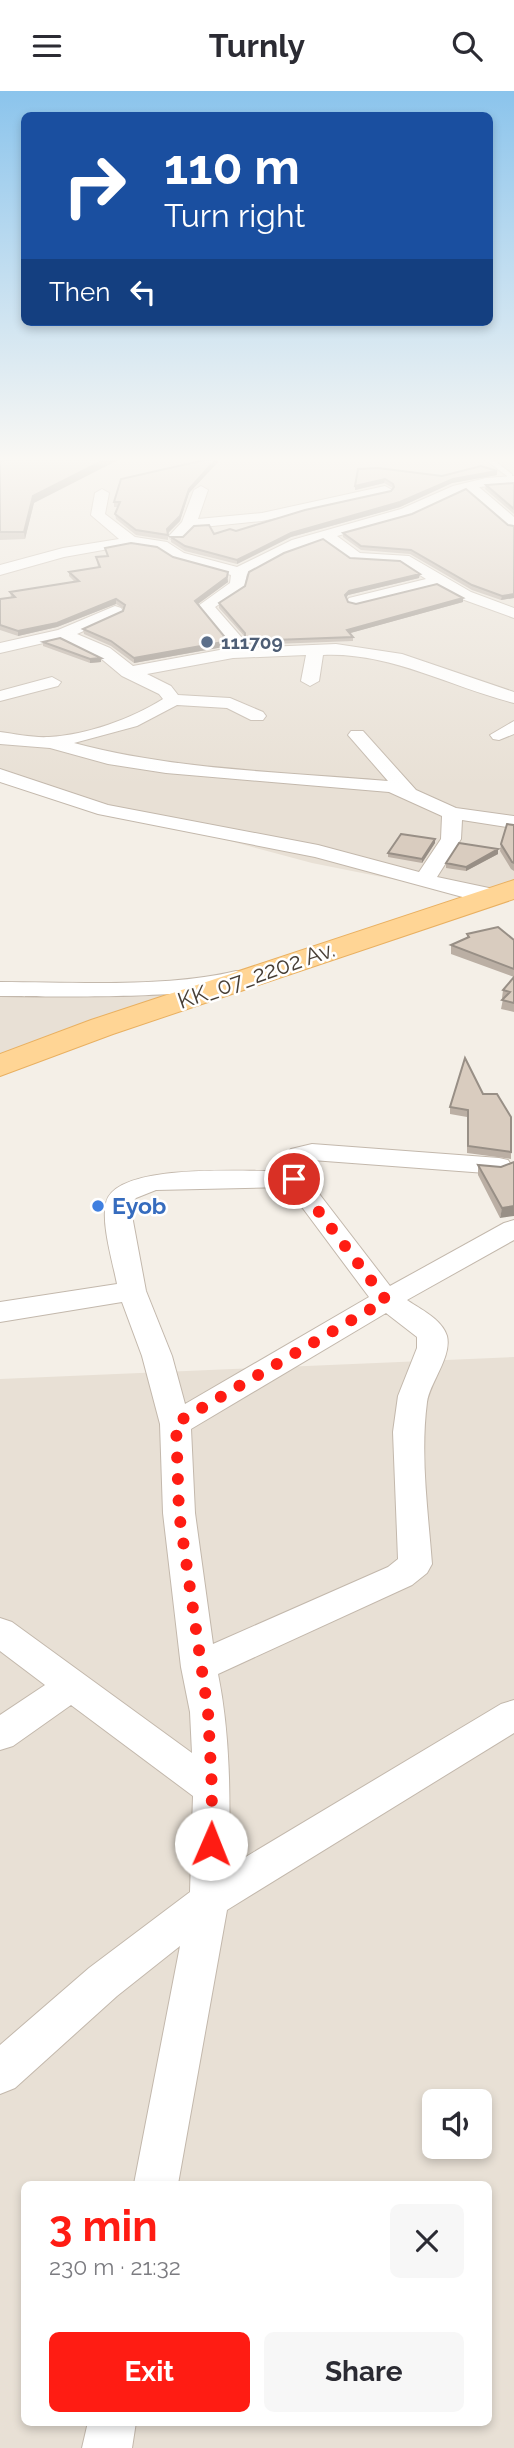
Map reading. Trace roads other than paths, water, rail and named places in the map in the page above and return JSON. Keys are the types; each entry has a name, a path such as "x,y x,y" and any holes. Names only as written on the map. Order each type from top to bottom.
{"main road":[{"name":"KK_07_2202 Av.","path":"0,1066 102,1027 346,945 500,901"},
{"path":"0,1079 500,901"}],"street":[{"path":"216,566 239,572 250,566"},
{"path":"416,566 465,596 514,613"},
{"path":"233,653 235,639 206,606 237,585 239,572"},
{"path":"355,601 439,580"},
{"path":"0,648 63,634 115,611"},
{"path":"63,634 104,652 128,671 165,690 173,700"},
{"path":"310,681 315,649"},
{"path":"128,671 233,653 315,649 365,651 402,659 514,698"},
{"path":"0,696 52,682"},
{"path":"51,743 127,725 155,713 173,700 230,702 257,716"},
{"path":"357,735 408,792"},
{"path":"0,738 51,743 108,758 166,767 362,784 408,792 452,813 514,822"},
{"path":"0,775 105,810 318,851 500,901"},
{"path":"424,881 450,839 452,813"},
{"path":"0,989 119,989 219,983 346,945"},
{"path":"199,1667 274,1630 400,1576 415,1564 408,1433 413,1396 432,1348 432,1335 423,1324 386,1300 294,1179 292,1161 300,1154 312,1151 499,1166"},
{"path":"157,2181 209,1900 212,1789 208,1712 199,1667 179,1513 176,1423 158,1356 132,1291 119,1221 119,1202 127,1192 153,1182 294,1179"},
{"path":"176,1423 386,1300 514,1229"},
{"path":"0,1312 132,1291"},
{"path":"0,1632 212,1789"},
{"path":"0,1735 72,1685"},
{"path":"0,2073 103,1982 209,1900 514,1716"},
{"path":"107,2448 111,2426"}],"place":[{"name":"111709","path":"207,642"},
{"name":"Eyob","path":"98,1206"}]}
